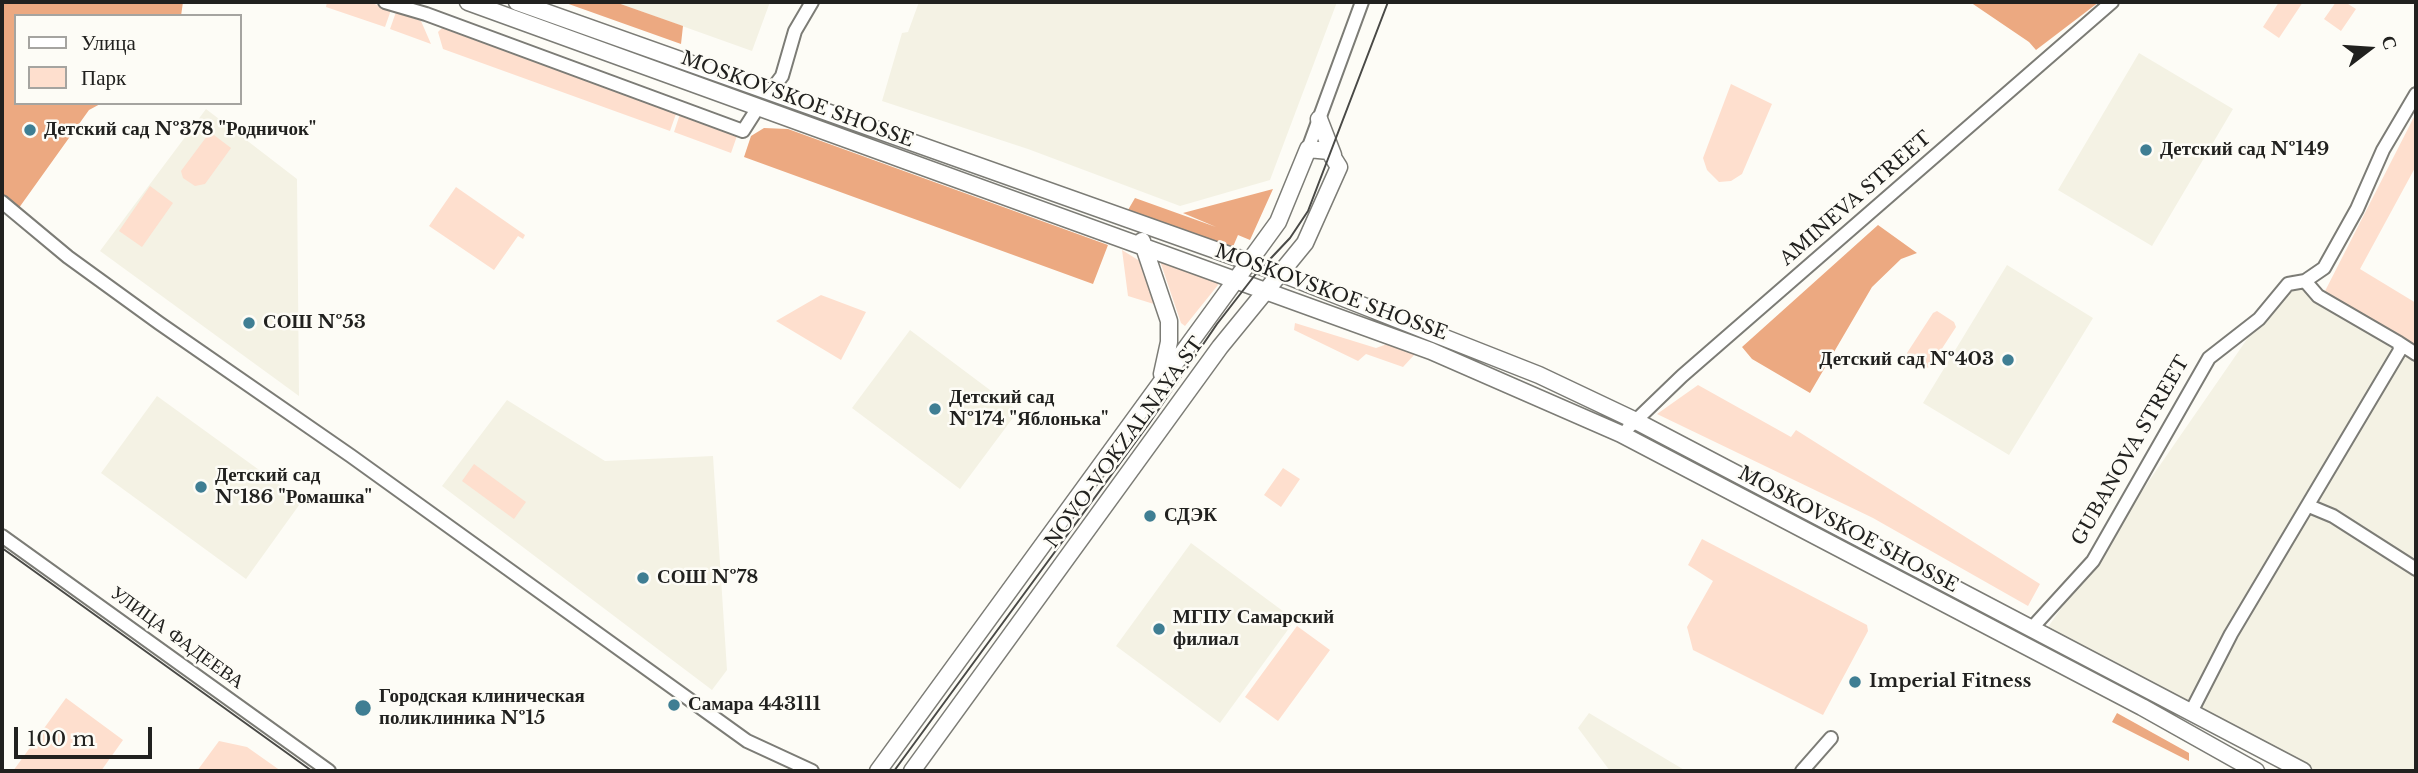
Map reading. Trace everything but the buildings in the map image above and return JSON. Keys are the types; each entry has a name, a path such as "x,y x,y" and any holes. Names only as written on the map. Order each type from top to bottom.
{"main road":[{"name":"MOSKOVSKOE SHOSSE","path":"468,2 763,101 1273,282 1631,424 2029,632 2303,771"},
{"name":"MOSKOVSKOE SHOSSE","path":"489,2 1141,240 1242,271"},
{"name":"MOSKOVSKOE SHOSSE","path":"517,2 763,101"},
{"path":"1319,120 1333,155"},
{"path":"1308,149 1321,148 1333,155"},
{"name":"NOVO-VOKZALNAYA ST","path":"878,771 1285,209 1308,149"},
{"name":"NOVO-VOKZALNAYA ST","path":"912,771 1220,347 1305,243 1339,167 1333,155"},
{"path":"1141,240 1169,321 1169,342 1160,383"},
{"name":"MOSKOVSKOE SHOSSE","path":"1273,282 1621,435 2142,708 2256,771"},
{"name":"MOSKOVSKOE SHOSSE","path":"2029,632 2131,693 2142,708"},
{"name":"MOSKOVSKOE SHOSSE","path":"2131,693 2148,692"}],"street":[{"path":"385,2 426,14 743,131 782,76 795,32 812,2"},
{"name":"NOVO-VOKZALNAYA ST","path":"1308,149 1362,2"},
{"name":"AMINEVA STREET","path":"1631,424 2112,2"},
{"name":"GUBANOVA STREET","path":"2029,632 2093,561 2209,358 2259,319 2288,284 2305,281 2324,268 2357,209 2383,150 2416,94"},
{"path":"2,202 68,257 159,323 351,456 747,741 790,758 812,771"},
{"path":"2305,281 2318,296 2416,354"},
{"path":"2191,712 2231,634 2397,358 2399,343"},
{"path":"2309,506 2333,516 2416,569"},
{"name":"УЛИЦА ФАДЕЕВА","path":"2,536 330,771"},
{"path":"1802,771 1831,738"}],"shaded area":[{"path":"2,2 183,2 181,14 14,14 14,105 98,105 89,110 16,212 2,202"},
{"path":"563,2 615,2 683,26 681,44"},
{"path":"615,2 770,2 752,51"},
{"path":"919,2 1337,2 1270,180 1180,206 1028,149 882,101 902,33 908,32"},
{"path":"1970,2 2099,2 2036,50 2029,42"},
{"name":"Детский сад №149","path":"2139,53 2233,109 2152,246 2058,190"},
{"name":"СОШ №53","path":"206,109 297,179 299,396 100,251"},
{"path":"764,128 788,129 1108,245 1093,284 744,157 751,136"},
{"path":"1273,189 1250,240 1238,235 1232,249 1128,210 1135,198 1216,227 1183,213"},
{"path":"1878,225 1917,253 1901,259 1872,287 1810,393 1752,359 1742,347"},
{"name":"Детский сад №403","path":"2007,265 2093,318 2009,455 1923,403"},
{"path":"2292,274 2416,339 2416,771 2315,771 2046,630"},
{"name":"Детский сад №174 \"Яблонька\"","path":"910,330 1018,411 960,489 852,408"},
{"name":"Детский сад №186 \"Ромашка\"","path":"157,396 302,501 246,579 101,473"},
{"name":"СОШ №78","path":"507,400 605,461 713,456 727,670 712,690 442,486"},
{"path":"1191,543 1295,620 1220,723 1116,646"},
{"path":"1589,713 1686,771 1610,771 1578,728"},
{"path":"2117,713 2189,753 2189,761 2112,722"}],"green space":[{"path":"327,2 369,2 391,10 385,27 326,7"},
{"path":"2279,2 2303,2 2279,38 2263,27"},
{"path":"2336,2 2345,2 2356,9 2341,31 2324,19"},
{"path":"396,12 421,21 431,44 390,29"},
{"path":"442,28 676,114 670,131 443,49 438,32"},
{"path":"1731,84 1772,104 1742,174 1731,181 1719,182 1707,170 1703,158"},
{"path":"2416,113 2416,166 2360,269 2416,303 2416,346 2323,295"},
{"path":"680,114 737,136 731,153 674,132"},
{"path":"210,132 231,148 205,184 195,186 183,178 181,171"},
{"path":"150,186 173,203 142,247 119,231"},
{"path":"456,187 525,235 523,239 518,236 494,270 429,226"},
{"path":"1122,250 1143,263 1157,305 1128,296"},
{"path":"1160,261 1217,280 1218,285 1185,326 1181,323"},
{"path":"821,295 866,312 841,360 776,321"},
{"path":"1937,311 1954,322 1956,327 1930,367 1925,368 1908,358 1907,353"},
{"path":"1295,323 1376,348 1390,343 1415,354 1403,367 1366,354 1358,361 1294,330"},
{"path":"1698,385 1791,437 1796,430 2040,584 2028,606 1873,518 1657,414"},
{"path":"474,464 526,502 514,519 462,481"},
{"path":"1283,468 1300,479 1281,507 1264,495"},
{"path":"1702,539 1867,625 1868,631 1823,715 1693,650 1687,627 1713,581 1688,565"},
{"path":"1297,626 1330,650 1278,721 1245,697"},
{"path":"66,698 123,740 101,771 13,771"},
{"path":"219,741 247,747 281,771 197,771"}],"tram line":[{"path":"894,771 1148,425 1217,324 1255,275 1290,238 1308,211 1388,2"},
{"path":"2,548 312,771"}],"place":[{"name":"Детский сад №378 \"Родничок\"","path":"30,130"},
{"name":"Детский сад №149","path":"2146,150"},
{"name":"СОШ №53","path":"249,323"},
{"name":"Детский сад №403","path":"2008,360"},
{"name":"Детский сад №174 \"Яблонька\"","path":"935,409"},
{"name":"Детский сад №186 \"Ромашка\"","path":"201,487"},
{"name":"СДЭК","path":"1150,516"},
{"name":"СОШ №78","path":"643,578"},
{"name":"МГПУ Самарский филиал","path":"1159,629"},
{"name":"Imperial Fitness","path":"1855,682"},
{"name":"Самара 443111","path":"674,705"},
{"name":"Городская клиническая поликлиника №15","path":"363,708"}]}
